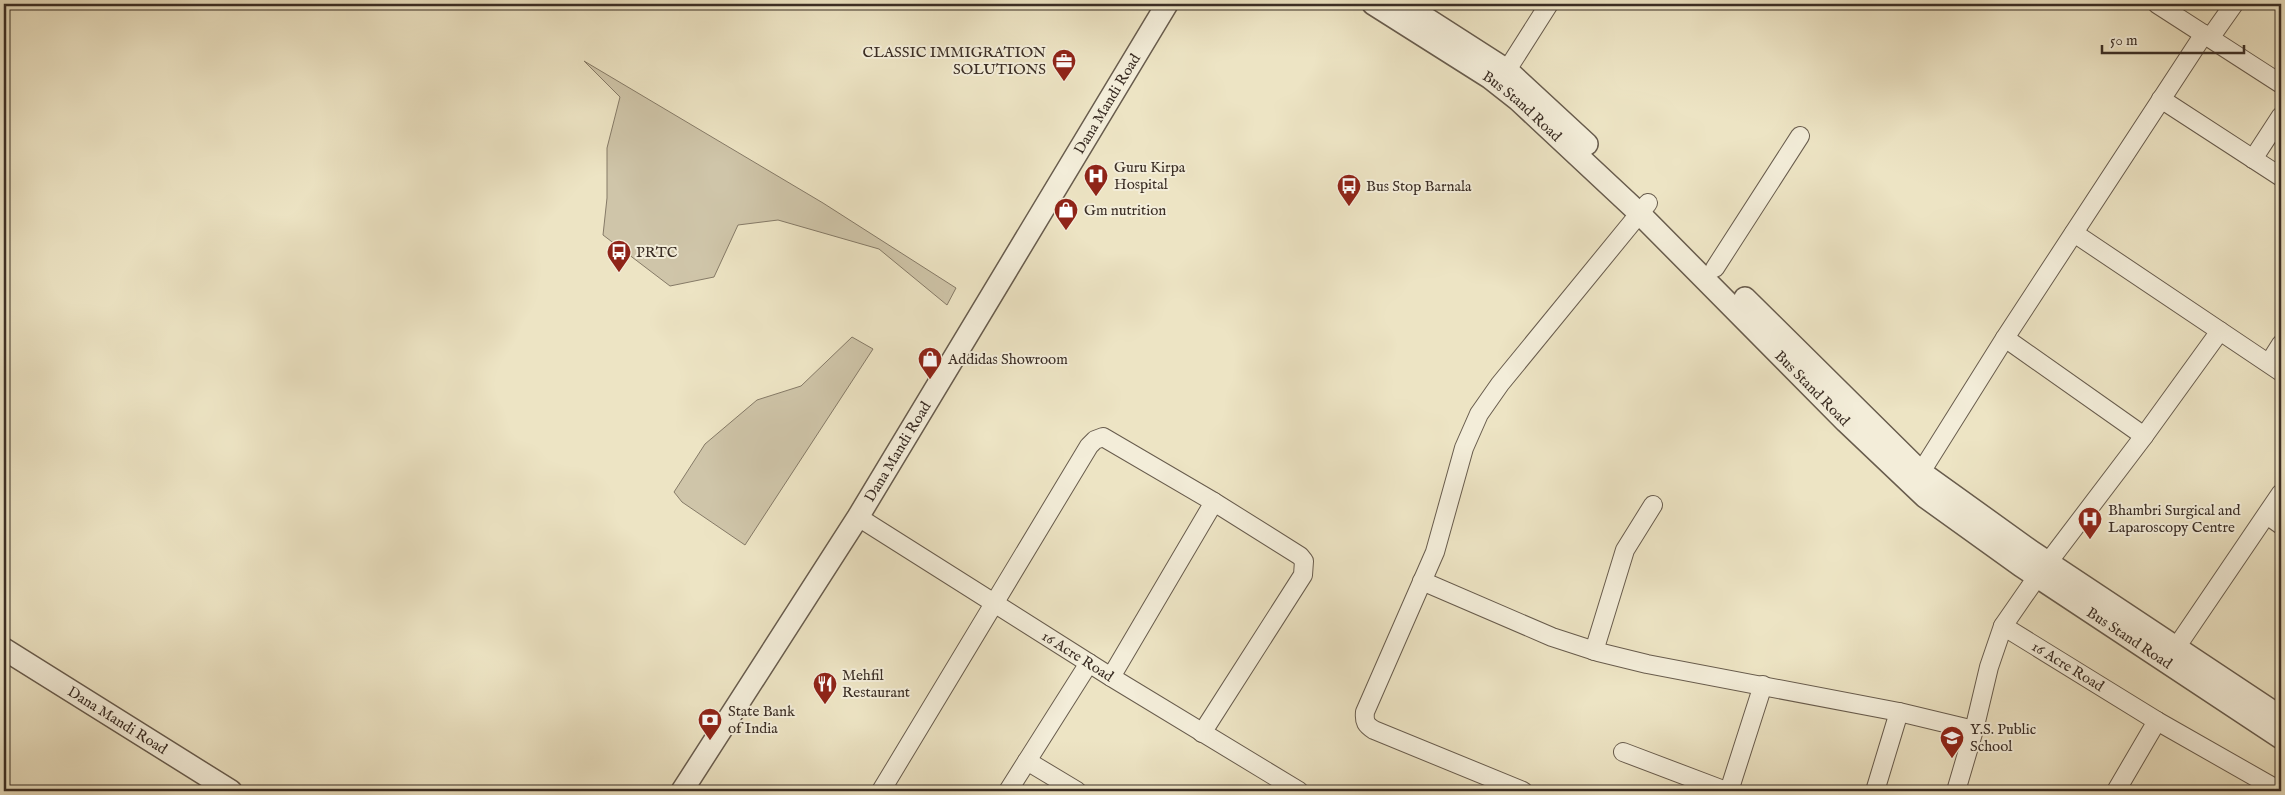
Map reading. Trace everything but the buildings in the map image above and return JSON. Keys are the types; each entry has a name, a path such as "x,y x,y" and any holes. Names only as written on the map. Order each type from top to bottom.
{"street":[{"name":"Dana Mandi Road","path":"682,791 858,517 1167,4"},
{"name":"Bus Stand Road","path":"1373,4 1504,89 1715,268 1921,472 2043,569"},
{"name":"Bus Stand Road","path":"1404,4 1508,70 1527,86 1898,473 1925,497 2043,569 2171,654 2281,738"},
{"path":"1508,70 1549,4"},
{"path":"2156,4 2281,84"},
{"path":"1921,472 2005,338 2161,100 2207,36 2234,4"},
{"path":"2161,100 2281,177"},
{"path":"2253,159 2281,116"},
{"path":"1715,268 1800,136"},
{"path":"1524,791 1367,725 1364,719 1365,712 1435,552 1464,448 1480,414 1500,384 1643,208"},
{"path":"2074,233 2275,367 2281,344"},
{"path":"1956,791 1974,730 1989,666 2004,626 2043,569 2144,436 2220,331"},
{"path":"2005,338 2144,436"},
{"path":"881,791 994,602 1095,440 1103,437 1214,502 1300,556 1304,561 1305,568 1202,732"},
{"path":"2171,654 2274,520 2281,494"},
{"path":"1110,677 1214,502"},
{"path":"1594,651 1625,550 1653,506"},
{"name":"16 Acre Road","path":"858,517 1089,664 1294,790"},
{"path":"1422,581 1552,637 1594,651 1647,664 1899,712 1974,730"},
{"name":"16 Acre Road","path":"2004,626 2157,722 2280,791"},
{"name":"Dana Mandi Road","path":"4,649 231,791"},
{"name":"Bus Stand Road","path":"2171,654 2281,716"},
{"path":"1008,791 1089,664"},
{"path":"1623,752 1727,791 1762,685"},
{"path":"1875,791 1899,712"},
{"path":"2116,791 2157,722"},
{"path":"1027,761 1077,791"}],"shaded area":[{"path":"584,61 823,203 956,288 947,305 879,249 778,220 738,225 714,277 670,286 603,235 607,198 607,148 620,97"},
{"path":"852,337 873,349 745,545 682,502 674,492 705,444 757,400 801,386"}],"place":[{"name":"CLASSIC IMMIGRATION SOLUTIONS","path":"1064,82"},
{"name":"Guru Kirpa Hospital","path":"1096,197"},
{"name":"Bus Stop Barnala","path":"1349,207"},
{"name":"Gm nutrition","path":"1066,231"},
{"name":"PRTC","path":"619,273"},
{"name":"Addidas Showroom","path":"930,380"},
{"name":"Bhambri Surgical and Laparoscopy Centre","path":"2090,540"},
{"name":"Mehfil Restaurant","path":"825,705"},
{"name":"State Bank of India","path":"710,741"},
{"name":"Y.S. Public School","path":"1952,759"}]}
